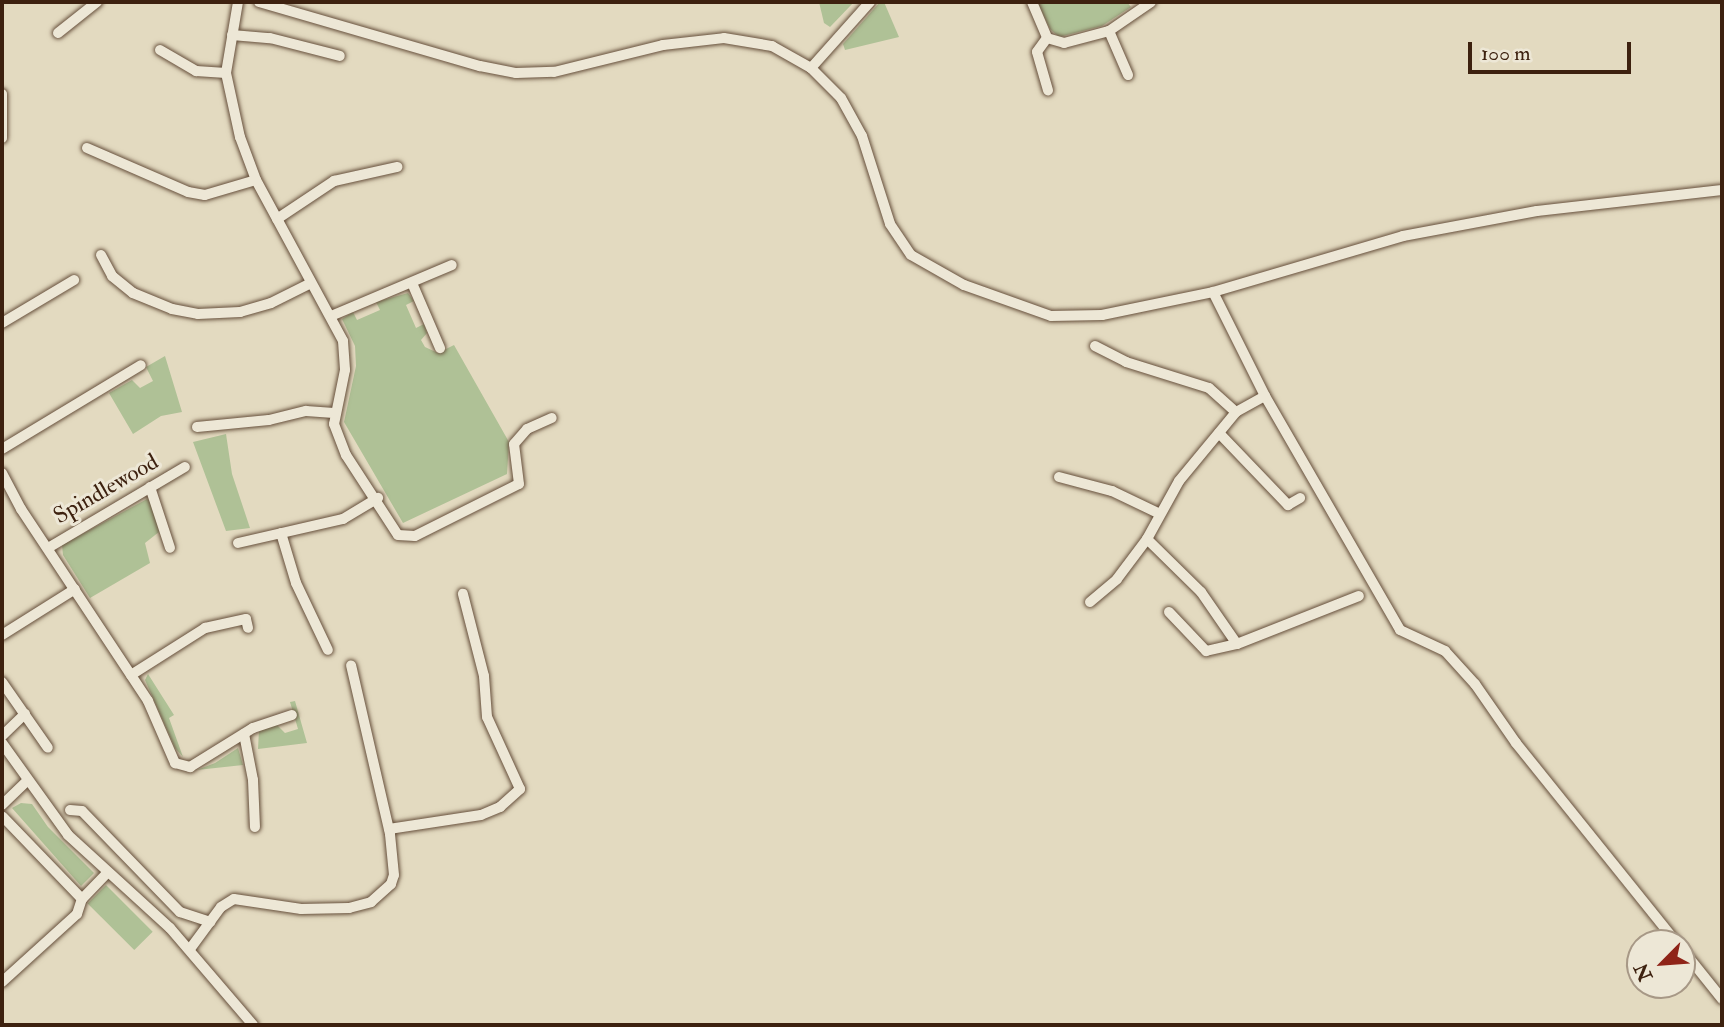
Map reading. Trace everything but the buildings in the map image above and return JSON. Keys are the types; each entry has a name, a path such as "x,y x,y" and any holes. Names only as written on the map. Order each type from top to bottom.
{"street":[{"path":"58,33 97,2"},
{"path":"238,2 226,73 256,180 309,284 331,316 343,341 345,370 334,413 346,455 378,498 398,535 415,536 519,484 514,444 527,429 552,418"},
{"path":"259,2 500,71 554,72 663,45 724,38 772,46 811,68 852,116 899,241 928,268 1005,302 1051,316 1102,315 1213,292 1404,236 1537,211 1722,190"},
{"path":"811,68 870,2"},
{"path":"1032,2 1046,38"},
{"path":"1046,38 1064,43 1109,31 1151,2"},
{"path":"1109,31 1128,75"},
{"path":"232,35 270,38 340,56"},
{"path":"1046,38 1037,52 1048,90"},
{"path":"160,50 196,71 226,73"},
{"path":"2,94 2,138"},
{"path":"87,148 188,192 205,195 256,180"},
{"path":"277,219 334,181 397,167"},
{"path":"101,255 112,276 133,293 172,309 198,314 240,312 271,303 309,284"},
{"path":"331,316 452,265"},
{"path":"2,323 74,280"},
{"path":"412,283 440,348"},
{"path":"1213,292 1265,396 1400,630 1445,650 1475,684 1525,754 1666,929"},
{"path":"1094,346 1126,362 1209,387 1236,412"},
{"path":"2,449 141,365"},
{"path":"1090,602 1117,579 1147,539 1158,513 1236,412 1265,396"},
{"path":"197,427 270,420 306,411 334,413"},
{"path":"1219,433 1287,505 1300,498"},
{"name":"Spindlewood","path":"48,548 186,467"},
{"name":"Spindlewood","path":"2,472 148,701 170,758 181,767 198,762 244,734 292,715"},
{"path":"1059,477 1112,491 1158,513"},
{"path":"150,487 170,548"},
{"path":"238,543 342,519 378,498"},
{"path":"281,533 296,583 328,650"},
{"path":"1147,539 1200,592 1237,644"},
{"path":"2,635 75,589"},
{"path":"389,829 481,815 500,807 520,789 487,717 484,676 463,594"},
{"path":"1169,612 1206,651 1237,644 1359,596"},
{"path":"131,675 205,628 246,619 248,628"},
{"path":"190,949 220,907 234,899 310,909 372,902 383,895 394,875 389,829 361,691 351,664"},
{"path":"2,682 48,748"},
{"path":"2,736 25,714"},
{"path":"244,734 253,780 255,827"},
{"path":"2,743 68,835 190,949 253,1025"},
{"path":"28,780 2,811 82,899"},
{"path":"70,810 82,811 180,912 210,922"},
{"path":"2,982 77,914 82,899 108,872"},
{"path":"1696,966 1722,999"}],"green space":[{"path":"819,2 854,2 830,27 824,23"},
{"path":"880,2 884,2 899,37 845,50 843,44"},
{"path":"1127,2 1131,7 1102,26 1059,37 1050,29 1038,3"},
{"path":"408,293 414,301 406,305 416,328 424,324 427,333 421,340 425,347 438,353 454,345 509,442 507,474 403,523 344,422 356,366 355,346 342,319 353,312 357,320 380,310 376,302"},
{"path":"165,356 182,412 161,416 133,434 109,393 132,380 140,388 153,381 146,367"},
{"path":"226,434 232,474 250,528 226,531 193,442"},
{"path":"147,499 152,502 159,532 145,543 150,563 90,598 63,555 62,545"},
{"path":"148,674 174,715 169,718 183,757 175,748 145,680"},
{"path":"295,701 307,743 258,749 259,730 276,724 285,733 298,729 290,702"},
{"path":"238,748 243,765 197,770 215,763"},
{"path":"21,803 32,804 48,827 94,873 81,886 12,808"},
{"path":"106,885 153,932 134,950 88,903"}]}
